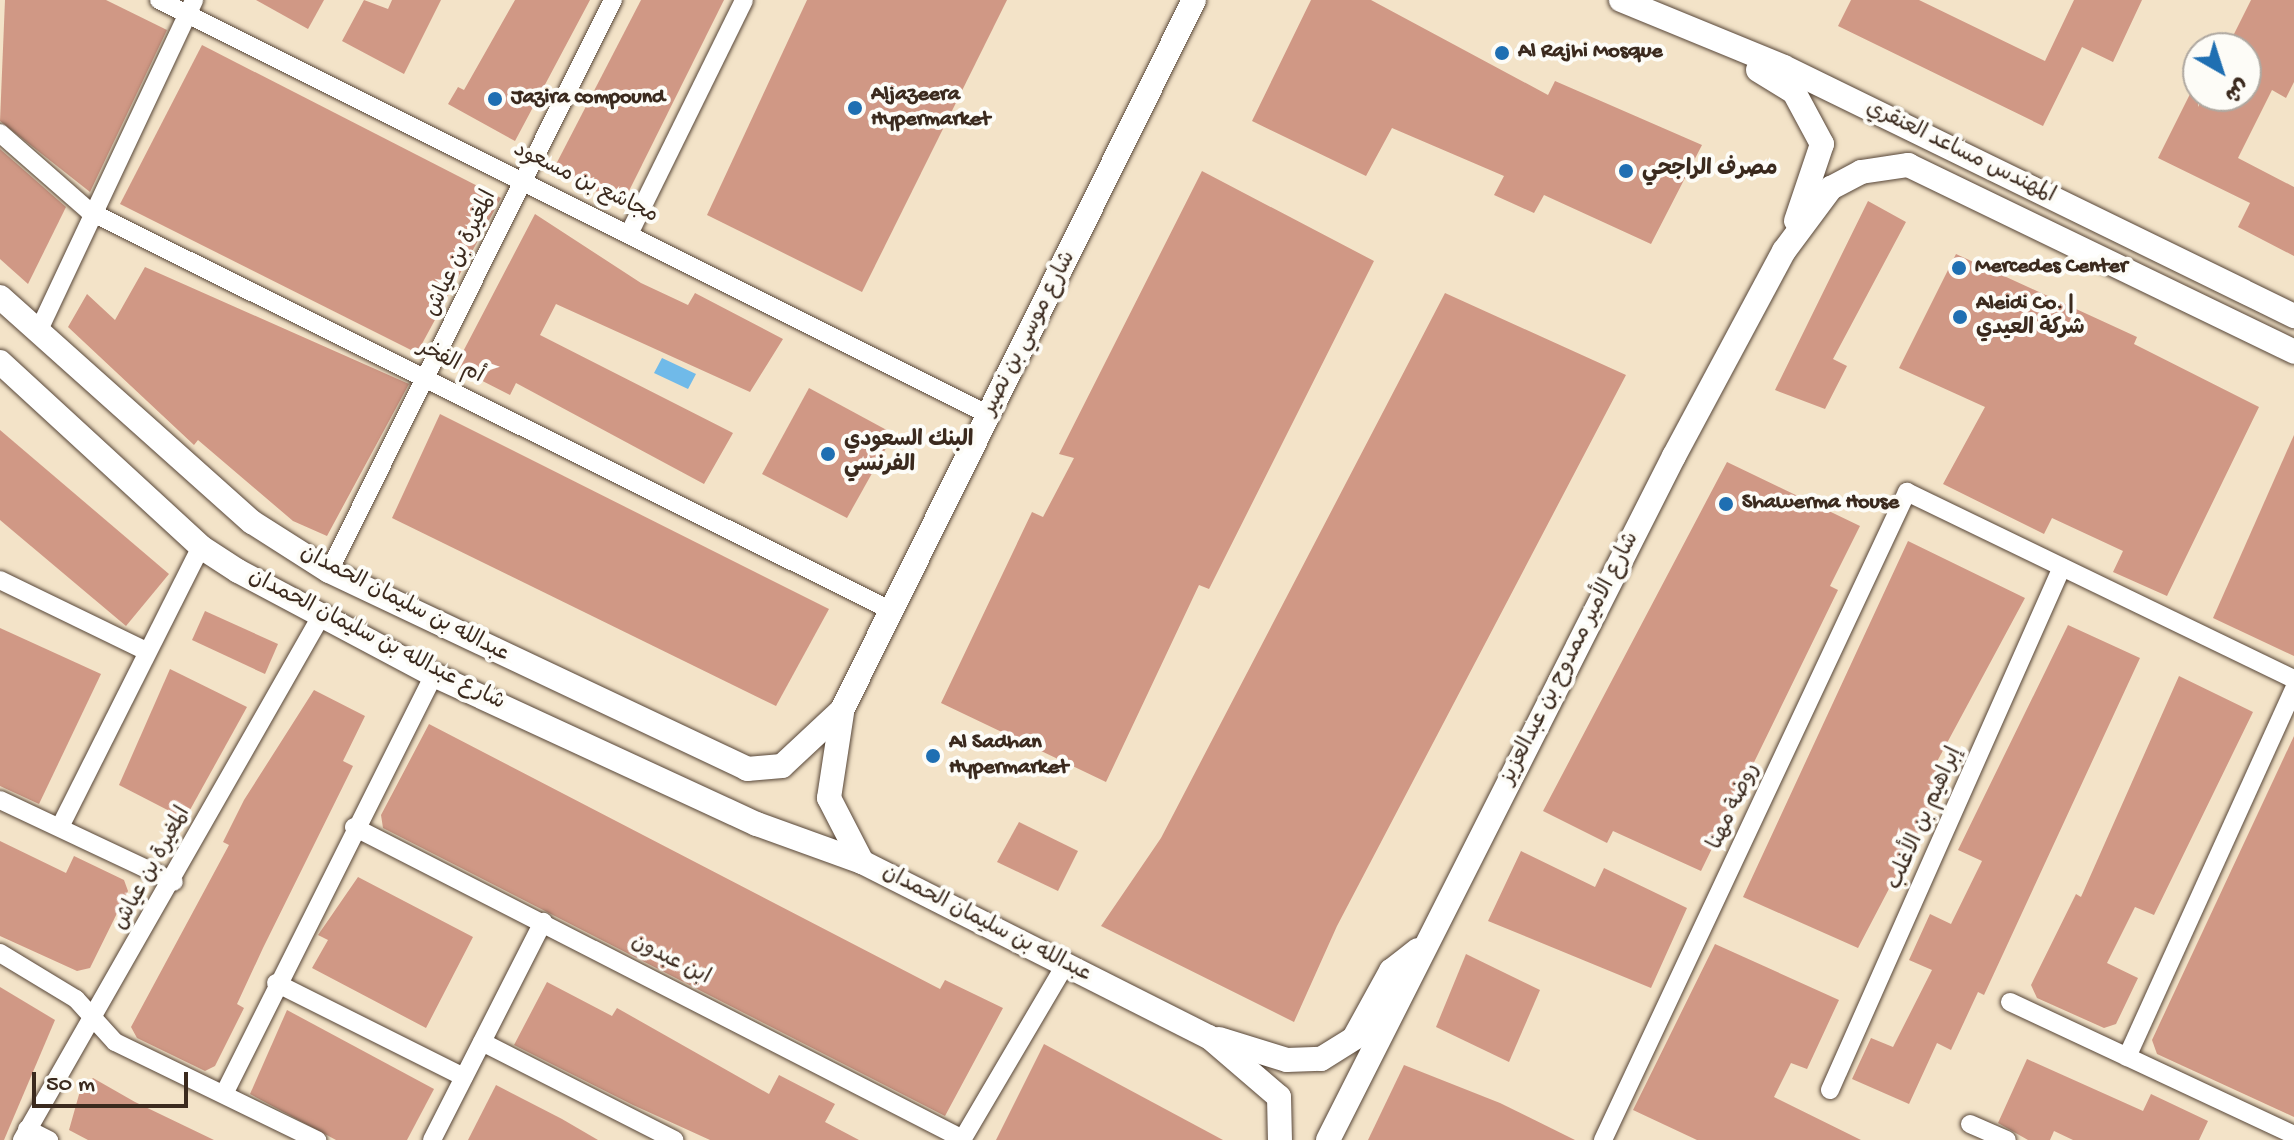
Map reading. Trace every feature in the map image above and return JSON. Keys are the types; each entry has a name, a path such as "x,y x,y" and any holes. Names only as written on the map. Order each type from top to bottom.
{"street":[{"name":"مجاشع بن مسعود","path":"159,0 191,7 525,181 989,415"},
{"name":"المغيرة بن عياش","path":"329,571 428,379 613,0"},
{"path":"630,232 744,0"},
{"name":"شارع موسي بن نصير","path":"842,710 894,612 1194,0"},
{"name":"المهندس مساعد العنقري","path":"1621,0 1715,44 1784,67 2294,316"},
{"path":"38,332 89,211 191,7"},
{"path":"1715,44 1794,92 1822,144 1784,251"},
{"name":"أم الفخر","path":"0,133 89,211 894,612"},
{"name":"المهندس مساعد العنقري","path":"1831,188 1861,172 1908,165 2294,352"},
{"name":"شارع الأمير ممدوح بن عبدالعزيز","path":"1328,1140 1392,1019 1420,948 1784,251 1831,188"},
{"name":"عبدالله بن سليمان الحمدان","path":"0,297 252,522 329,571 747,769 782,766 842,710"},
{"name":"شارع عبدالله بن سليمان الحمدان","path":"0,362 201,547 320,618 434,675 757,824"},
{"name":"روضة مهنا","path":"1603,1140 1907,492 2062,567"},
{"path":"62,823 144,650 201,547"},
{"path":"2062,567 2294,679"},
{"name":"إبراهيم بن الأغلب","path":"1830,1090 2062,567"},
{"path":"0,580 144,650"},
{"name":"المغيرة بن عياش","path":"25,1134 63,1056 95,1018 320,618"},
{"path":"225,1092 354,827 434,675"},
{"path":"2127,1057 2294,689"},
{"path":"842,710 829,798 862,862"},
{"path":"0,800 62,823 174,882"},
{"name":"عبدالله بن سليمان الحمدان","path":"757,824 862,862 1209,1037"},
{"name":"ابن عبدون","path":"354,827 962,1140"},
{"path":"432,1140 543,922"},
{"path":"1209,1037 1287,1060 1321,1059 1354,1038 1391,971 1420,948"},
{"path":"0,953 95,1018 115,1042 225,1092 317,1140"},
{"path":"962,1140 1065,965"},
{"path":"276,983 464,1077"},
{"path":"2010,1002 2294,1135"},
{"path":"1209,1037 1279,1097 1280,1140"},
{"path":"482,1042 674,1140"},
{"path":"1970,1124 2007,1140"},
{"path":"25,1134 49,1140"}],"water":[{"path":"662,358 696,374 688,389 654,373"}],"building":[{"path":"5,0 106,0 167,30 90,192 0,121"},
{"path":"256,0 324,0 308,29"},
{"path":"364,0 388,9 392,0 441,0 404,74 342,41"},
{"path":"515,0 590,0 515,141 448,104 458,87 464,90"},
{"path":"641,0 724,0 623,203 552,172"},
{"name":"Aljazeera Hypermarket","path":"807,0 1007,0 862,292 707,215"},
{"path":"1311,0 1371,0 1548,95 1555,81 1702,145 1651,244 1544,195 1534,213 1494,195 1504,176 1392,128 1366,176 1252,121"},
{"path":"1851,0 1919,0 2045,61 2074,0 2142,0 2113,62 2082,47 2043,126 1838,26"},
{"path":"2251,0 2294,0 2294,82 2286,98 2272,90 2262,110 2262,32 2235,32"},
{"path":"202,45 501,198 417,353 120,204"},
{"path":"2182,110 2261,112 2238,158 2294,187 2294,256 2238,227 2250,203 2158,158"},
{"path":"0,149 66,207 28,284 0,259"},
{"path":"1202,171 1374,261 1209,589 1199,585 1106,782 941,703 1032,512 1043,517 1074,458 1059,454"},
{"path":"1868,201 1906,222 1833,359 1847,366 1825,409 1775,390"},
{"path":"535,214 641,283 688,305 695,293 783,339 750,392 556,304 540,335 733,433 704,484 516,383 510,395 455,367"},
{"path":"1956,254 2137,337 2134,344 2259,407 2167,596 2113,572 2123,551 2052,518 2044,534 1943,484 1985,407 1899,368"},
{"path":"145,267 409,384 327,536 293,521 198,440 194,445 68,327 87,294 115,320"},
{"path":"1445,293 1626,375 1337,926 1294,1022 1101,926 1161,838"},
{"name":"البنك السعودي الفرنسي","path":"809,388 894,434 847,518 762,474"},
{"path":"440,414 829,609 776,706 392,518"},
{"path":"0,430 169,574 126,626 0,520"},
{"path":"2294,435 2294,656 2213,618"},
{"path":"1727,462 1860,526 1830,586 1838,590 1701,871 1613,831 1607,843 1543,811"},
{"path":"1908,541 2025,598 1933,769 1948,776 1858,948 1743,897"},
{"path":"205,611 278,644 265,674 192,640"},
{"path":"2068,625 2140,658 1984,995 1978,992 1951,1050 1937,1043 1909,1104 1852,1079 1871,1038 1893,1047 1932,970 1909,960 1930,914 1951,924 1982,861 1958,850"},
{"path":"0,628 101,674 39,804 0,786"},
{"path":"170,669 247,707 185,819 119,785"},
{"path":"2179,676 2253,712 2154,915 2135,907 2107,963 2138,978 2116,1024 2104,1028 2037,998 2031,985 2076,894 2081,897"},
{"path":"314,690 365,716 343,761 353,766 237,1004 244,1008 215,1066 205,1071 137,1038 131,1027 229,845 223,842 244,800"},
{"path":"429,724 940,989 945,980 1003,1008 945,1116 383,828 381,815"},
{"path":"2294,736 2294,1117 2157,1054 2152,1040"},
{"path":"1019,822 1078,851 1058,891 997,862"},
{"path":"0,841 66,873 74,856 124,880 128,891 90,968 77,971 0,936"},
{"path":"1521,851 1595,887 1604,868 1687,908 1651,988 1488,921"},
{"path":"358,877 473,937 426,1028 312,968 328,940 318,935"},
{"path":"1715,944 1839,1000 1807,1069 1791,1063 1774,1097 1861,1140 1697,1140 1633,1110"},
{"path":"1466,954 1540,990 1509,1062 1436,1027"},
{"path":"547,982 612,1016 617,1008 769,1094 779,1075 835,1104 825,1122 859,1140 710,1140 514,1045"},
{"path":"0,987 55,1020 4,1140 0,1140"},
{"path":"287,1010 434,1089 407,1140 336,1140 250,1094"},
{"path":"1044,1044 1223,1140 996,1140"},
{"path":"2027,1059 2143,1111 2151,1094 2208,1121 2199,1140 2073,1140 2054,1131 2050,1140 2028,1140 1998,1123"},
{"path":"1404,1065 1500,1103 1575,1140 1368,1140"},
{"path":"93,1078 214,1140 88,1140 69,1130 80,1091"},
{"path":"496,1085 562,1119 598,1140 468,1140"}],"place":[{"name":"Al Rajhi Mosque","path":"1502,53"},
{"name":"Jazira compound","path":"495,99"},
{"name":"Aljazeera Hypermarket","path":"855,108"},
{"name":"مصرف الراجحي","path":"1626,171"},
{"name":"Mercedes Center","path":"1959,268"},
{"name":"Aleidi Co. | شركة العيدي","path":"1960,317"},
{"name":"البنك السعودي الفرنسي","path":"828,454"},
{"name":"Shawerma House","path":"1726,504"},
{"name":"Al Sadhan Hypermarket","path":"933,756"}]}
